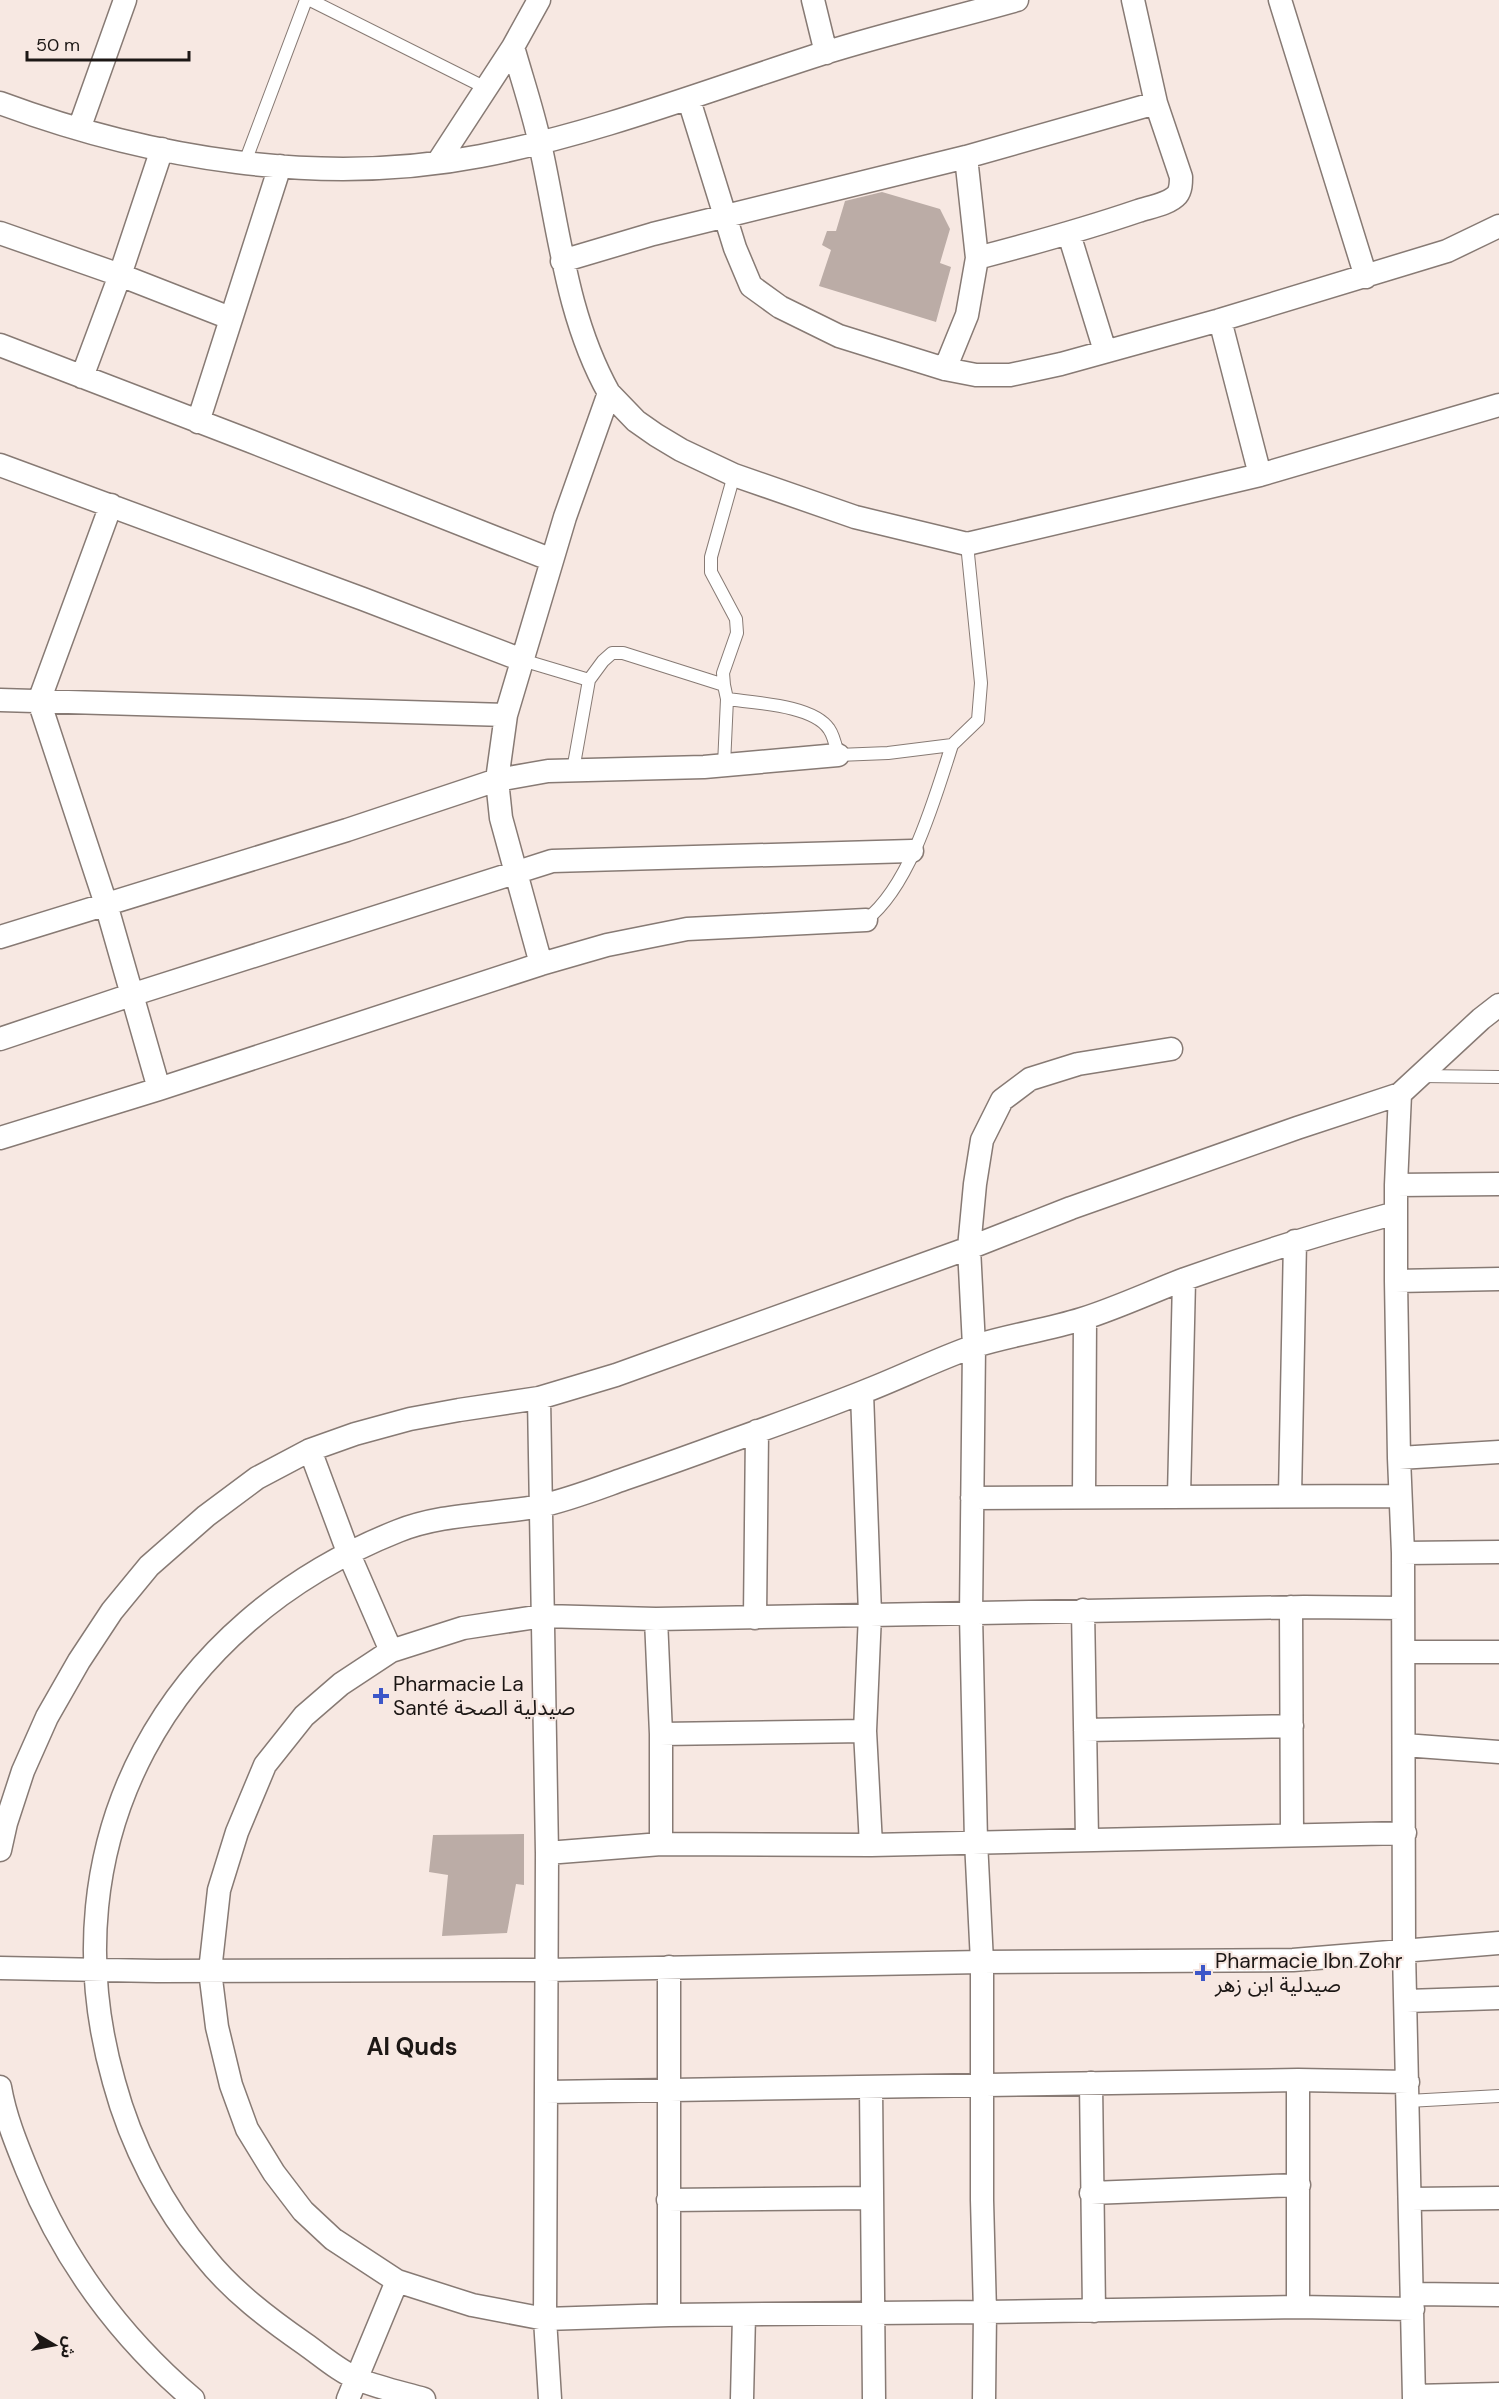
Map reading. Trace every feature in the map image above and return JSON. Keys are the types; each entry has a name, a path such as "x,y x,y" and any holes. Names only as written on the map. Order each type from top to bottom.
{"street":[{"path":"79,129 125,0"},
{"path":"438,162 513,47 540,0"},
{"path":"813,0 826,52"},
{"path":"0,103 79,129 162,149 245,162 280,166 357,168 438,162 540,143 689,99 826,52 1017,0"},
{"path":"977,258 1069,234 1176,196 1180,190 1181,177 1156,103 1132,0"},
{"path":"1280,0 1366,277"},
{"path":"513,47 540,143 562,261 584,340 609,393 636,421 656,435 681,450 734,475 855,517 967,544 1260,475 1499,405"},
{"path":"689,99 735,248 751,285 780,307 839,336 945,369 976,375 1010,375 1220,320 1447,251 1499,226"},
{"path":"562,261 726,214 966,157 1156,103"},
{"path":"82,377 120,275 162,149"},
{"path":"945,369 967,315 977,258 966,157"},
{"path":"198,422 280,166"},
{"path":"0,233 120,275 230,318"},
{"path":"1069,234 1105,351"},
{"path":"1220,320 1260,475"},
{"path":"0,345 552,560"},
{"path":"541,964 514,874 501,818 497,780 506,715 552,560 584,460 609,393"},
{"path":"0,465 522,660"},
{"path":"111,505 39,701 106,904 159,1089"},
{"path":"0,700 506,715"},
{"path":"0,937 347,830 497,780 573,770 724,765 838,755"},
{"path":"0,1039 552,861 912,851"},
{"path":"0,1138 159,1089 541,964 607,945 687,928 866,920"},
{"path":"0,1850 23,1771 46,1717 112,1611 149,1566 206,1516 257,1478 310,1450 355,1434 410,1419 539,1398 616,1375 969,1248 1071,1208 1400,1094 1499,1005"},
{"path":"984,2399 982,1962 976,1841 971,1615 974,1347 969,1248 975,1184 982,1140 1002,1100 1030,1079 1078,1064 1171,1049"},
{"path":"1400,1094 1396,1185 1396,1281 1403,1553 1401,1608 1404,1652 1404,1951 1407,2001 1414,2397 1499,2394"},
{"path":"1396,1185 1499,1184"},
{"path":"424,2399 351,2389 207,2261 176,2219 132,2138 119,2102 99,2020 96,1971 99,1887 111,1831 129,1780 153,1734 210,1654 248,1620 348,1552 405,1528 446,1518 541,1505 593,1490 862,1393 974,1347 1085,1318 1295,1241 1396,1213"},
{"path":"1290,1496 1295,1241"},
{"path":"1396,1281 1499,1279"},
{"path":"1179,1497 1184,1280"},
{"path":"1084,1497 1085,1318"},
{"path":"862,1393 870,1614 865,1731 871,1845"},
{"path":"539,1398 547,1853 545,2319 550,2399"},
{"path":"755,1618 758,1431"},
{"path":"310,1450 348,1552 392,1651"},
{"path":"1399,1458 1499,1452"},
{"path":"972,1498 1400,1496"},
{"path":"1403,1553 1499,1552"},
{"path":"1291,1607 1292,1834"},
{"path":"1401,1608 1083,1610 971,1615 870,1614 656,1620 543,1616 463,1628 392,1651 341,1684 304,1716 265,1765 237,1832 219,1890 210,1971 217,2027 231,2085 247,2129 274,2173 303,2211 333,2239 397,2281 472,2305 545,2319 669,2314 873,2314 1298,2307 1413,2302 1499,2295"},
{"path":"1083,1610 1087,1839"},
{"path":"656,1620 662,1734 661,1844"},
{"path":"1404,1652 1499,1652"},
{"path":"1085,1730 1292,1726"},
{"path":"662,1734 865,1731"},
{"path":"1404,1745 1499,1752"},
{"path":"547,1853 661,1844 871,1845 1405,1833"},
{"path":"0,1968 96,1971 547,1970 982,1962 1293,1960 1499,1943"},
{"path":"669,1967 669,2314"},
{"path":"1407,2001 1499,1998"},
{"path":"547,2092 1298,2080 1408,2091"},
{"path":"1298,2080 1298,2307"},
{"path":"1091,2083 1094,2311"},
{"path":"0,2087 16,2144 38,2198 62,2244 94,2294 124,2331 168,2378 193,2399"},
{"path":"872,2087 874,2399"},
{"path":"1091,2193 1299,2186"},
{"path":"668,2200 871,2198"},
{"path":"1411,2199 1499,2198"},
{"path":"351,2389 397,2281"},
{"path":"742,2399 744,2315"}],"lane":[{"path":"245,162 308,0 486,88"},
{"path":"724,765 727,699 723,673 738,633 736,619 711,572 711,557 734,475"},
{"path":"866,920 882,905 903,872 928,818 952,744 978,720 981,683 967,544"},
{"path":"573,770 589,680 612,653 624,653 724,686"},
{"path":"522,660 589,680"},
{"path":"727,699 803,712 820,719 831,730 838,755 888,753 952,744"},
{"path":"1420,1076 1499,1077"},
{"path":"1408,2091 1499,2096"}],"building":[{"path":"882,192 940,209 950,229 940,263 951,267 936,322 819,286 831,250 822,245 827,231 836,231 845,201"},
{"path":"524,1834 524,1885 516,1884 507,1933 442,1936 448,1875 429,1872 433,1835"}],"place":[{"name":"Pharmacie La Santé صيدلية الصحة","path":"381,1696"},
{"name":"Pharmacie Ibn Zohr صيدلية ابن زهر","path":"1203,1973"}],"district":[{"name":"Al Quds","path":"412,2046"}]}
